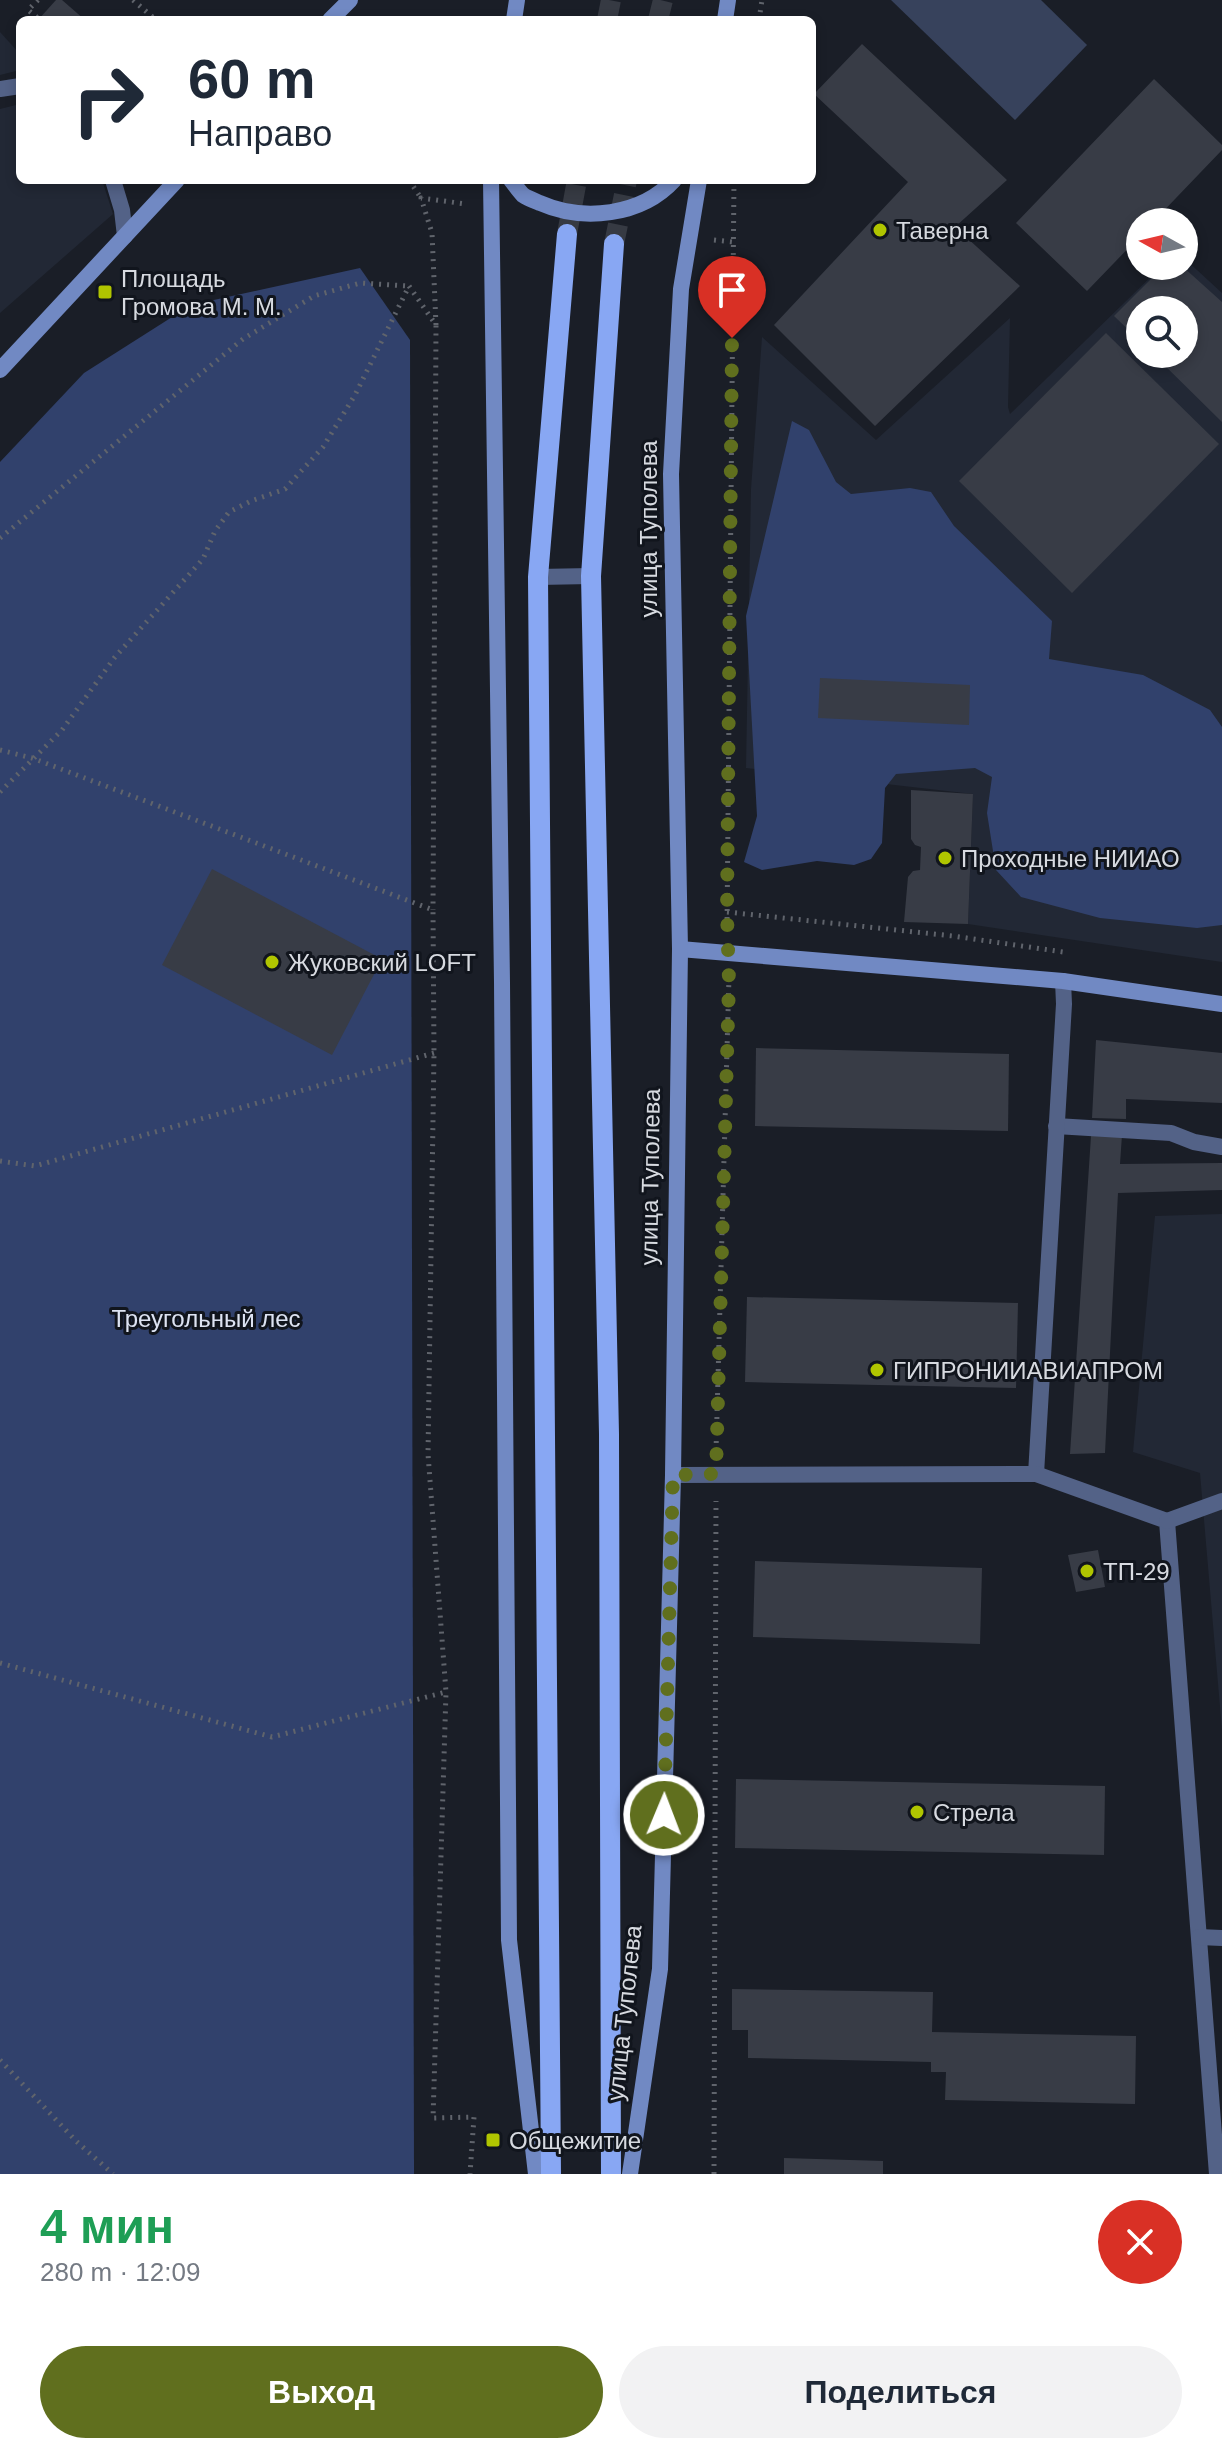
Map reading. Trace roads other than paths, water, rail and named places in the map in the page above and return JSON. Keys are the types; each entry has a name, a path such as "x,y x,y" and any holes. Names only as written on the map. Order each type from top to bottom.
{"main road":[{"path":"334,16 350,0"},
{"path":"0,370 173,184"},
{"path":"491,184 503,997 509,1940 536,2174"},
{"path":"514,184 524,196 557,211 598,216 637,204 670,184"},
{"name":"улица Туполева","path":"630,2174 660,1969 673,1475 680,949 671,474 681,289 698,184"},
{"path":"551,2174 538,577 567,234"},
{"name":"улица Туполева","path":"611,2174 609,1434 591,576 614,244"},
{"path":"680,949 1063,981 1222,1004"}],"lane":[{"path":"114,184 125,236"},
{"path":"538,577 591,576"},
{"path":"1036,1474 1063,981"},
{"path":"1056,1126 1160,1132 1222,1147"},
{"path":"673,1475 1036,1474 1167,1521 1222,1501"},
{"path":"1167,1521 1217,2174"},
{"path":"1199,1937 1222,1938"}],"tunnel":[{"path":"608,16 611,0"},
{"path":"659,16 663,0"},
{"path":"567,234 576,184"},
{"path":"614,244 626,184"}],"place":[{"name":"Таверна","path":"880,230"},
{"name":"Площадь Громова М. М.","path":"105,292"},
{"name":"Проходные НИИАО","path":"945,858"},
{"name":"Жуковский LOFT","path":"272,962"},
{"name":"ГИПРОНИИАВИАПРОМ","path":"877,1370"},
{"name":"ТП-29","path":"1087,1571"},
{"name":"Стрела","path":"917,1812"},
{"name":"Общежитие","path":"493,2140"}],"park label":[{"name":"Треугольный лес","path":"206,1318"}]}
